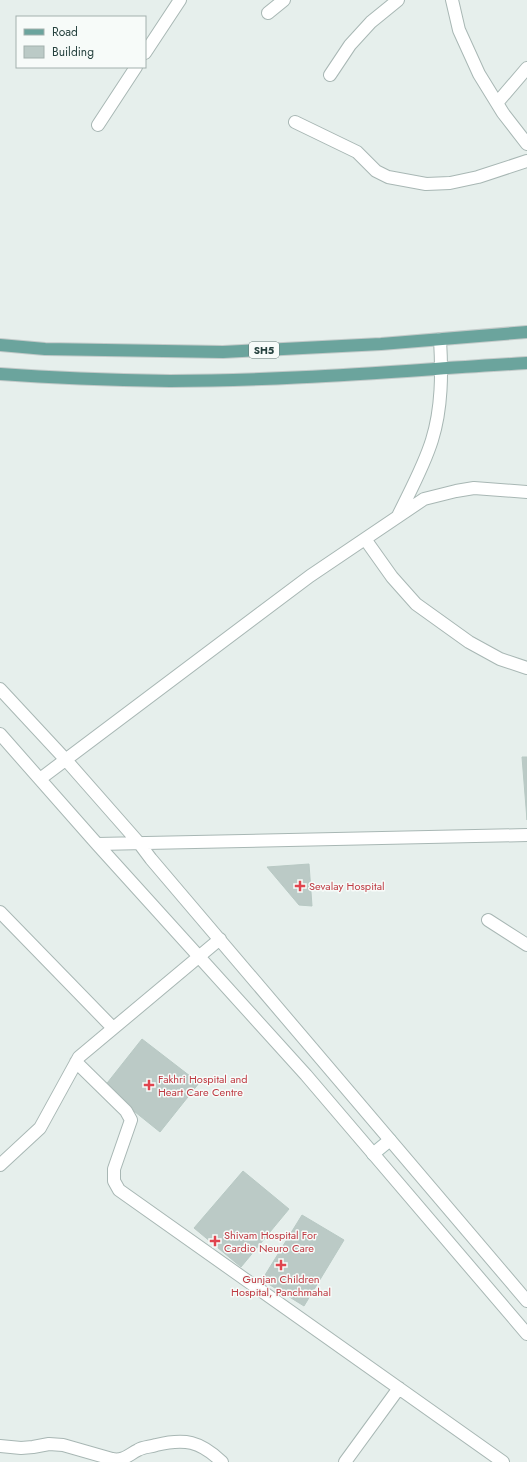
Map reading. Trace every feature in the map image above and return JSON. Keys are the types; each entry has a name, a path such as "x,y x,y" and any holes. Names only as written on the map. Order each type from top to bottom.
{"main road":[{"name":"SH5","path":"0,345 45,349 223,352 382,344 527,332"},
{"path":"0,374 170,380 308,377 527,363"}],"street":[{"path":"146,51 180,0"},
{"path":"268,13 284,0"},
{"path":"330,75 350,45 371,22 398,0"},
{"path":"452,0 459,30 480,74 503,113 527,144"},
{"path":"98,125 135,68"},
{"path":"497,103 527,68"},
{"path":"295,122 357,152 376,171 388,177 426,184 450,184 478,177 527,161"},
{"path":"398,517 432,441 437,420 442,368 440,339"},
{"path":"40,779 310,576 424,499 474,488 527,492"},
{"path":"365,539 392,577 416,604 469,642 500,659 527,668"},
{"path":"0,689 66,760 139,843 527,1301"},
{"path":"0,734 306,1075 527,1334"},
{"path":"98,844 527,835"},
{"path":"0,912 113,1028"},
{"path":"488,920 527,945"},
{"path":"0,1165 40,1128 79,1057 220,939"},
{"path":"76,1062 126,1111 131,1120 114,1169 114,1181 119,1190 503,1462"},
{"path":"373,1154 390,1140"},
{"path":"345,1462 399,1388"},
{"path":"0,1446 33,1448 49,1444 63,1445 119,1460 129,1457 139,1450 172,1441 189,1442 213,1454 222,1462"}],"building":[{"path":"522,757 527,757 527,820"},
{"path":"309,864 312,906 299,905 267,867"},
{"path":"142,1039 199,1083 160,1132 104,1087"},
{"path":"243,1171 289,1209 241,1267 194,1228"},
{"path":"302,1215 344,1240 304,1306 262,1280"}],"place":[{"name":"Sevalay Hospital","path":"300,886"},
{"name":"Fakhri Hospital and Heart Care Centre","path":"149,1085"},
{"name":"Shivam Hospital For Cardio Neuro Care","path":"215,1241"},
{"name":"Gunjan Children Hospital, Panchmahal","path":"281,1265"}]}
